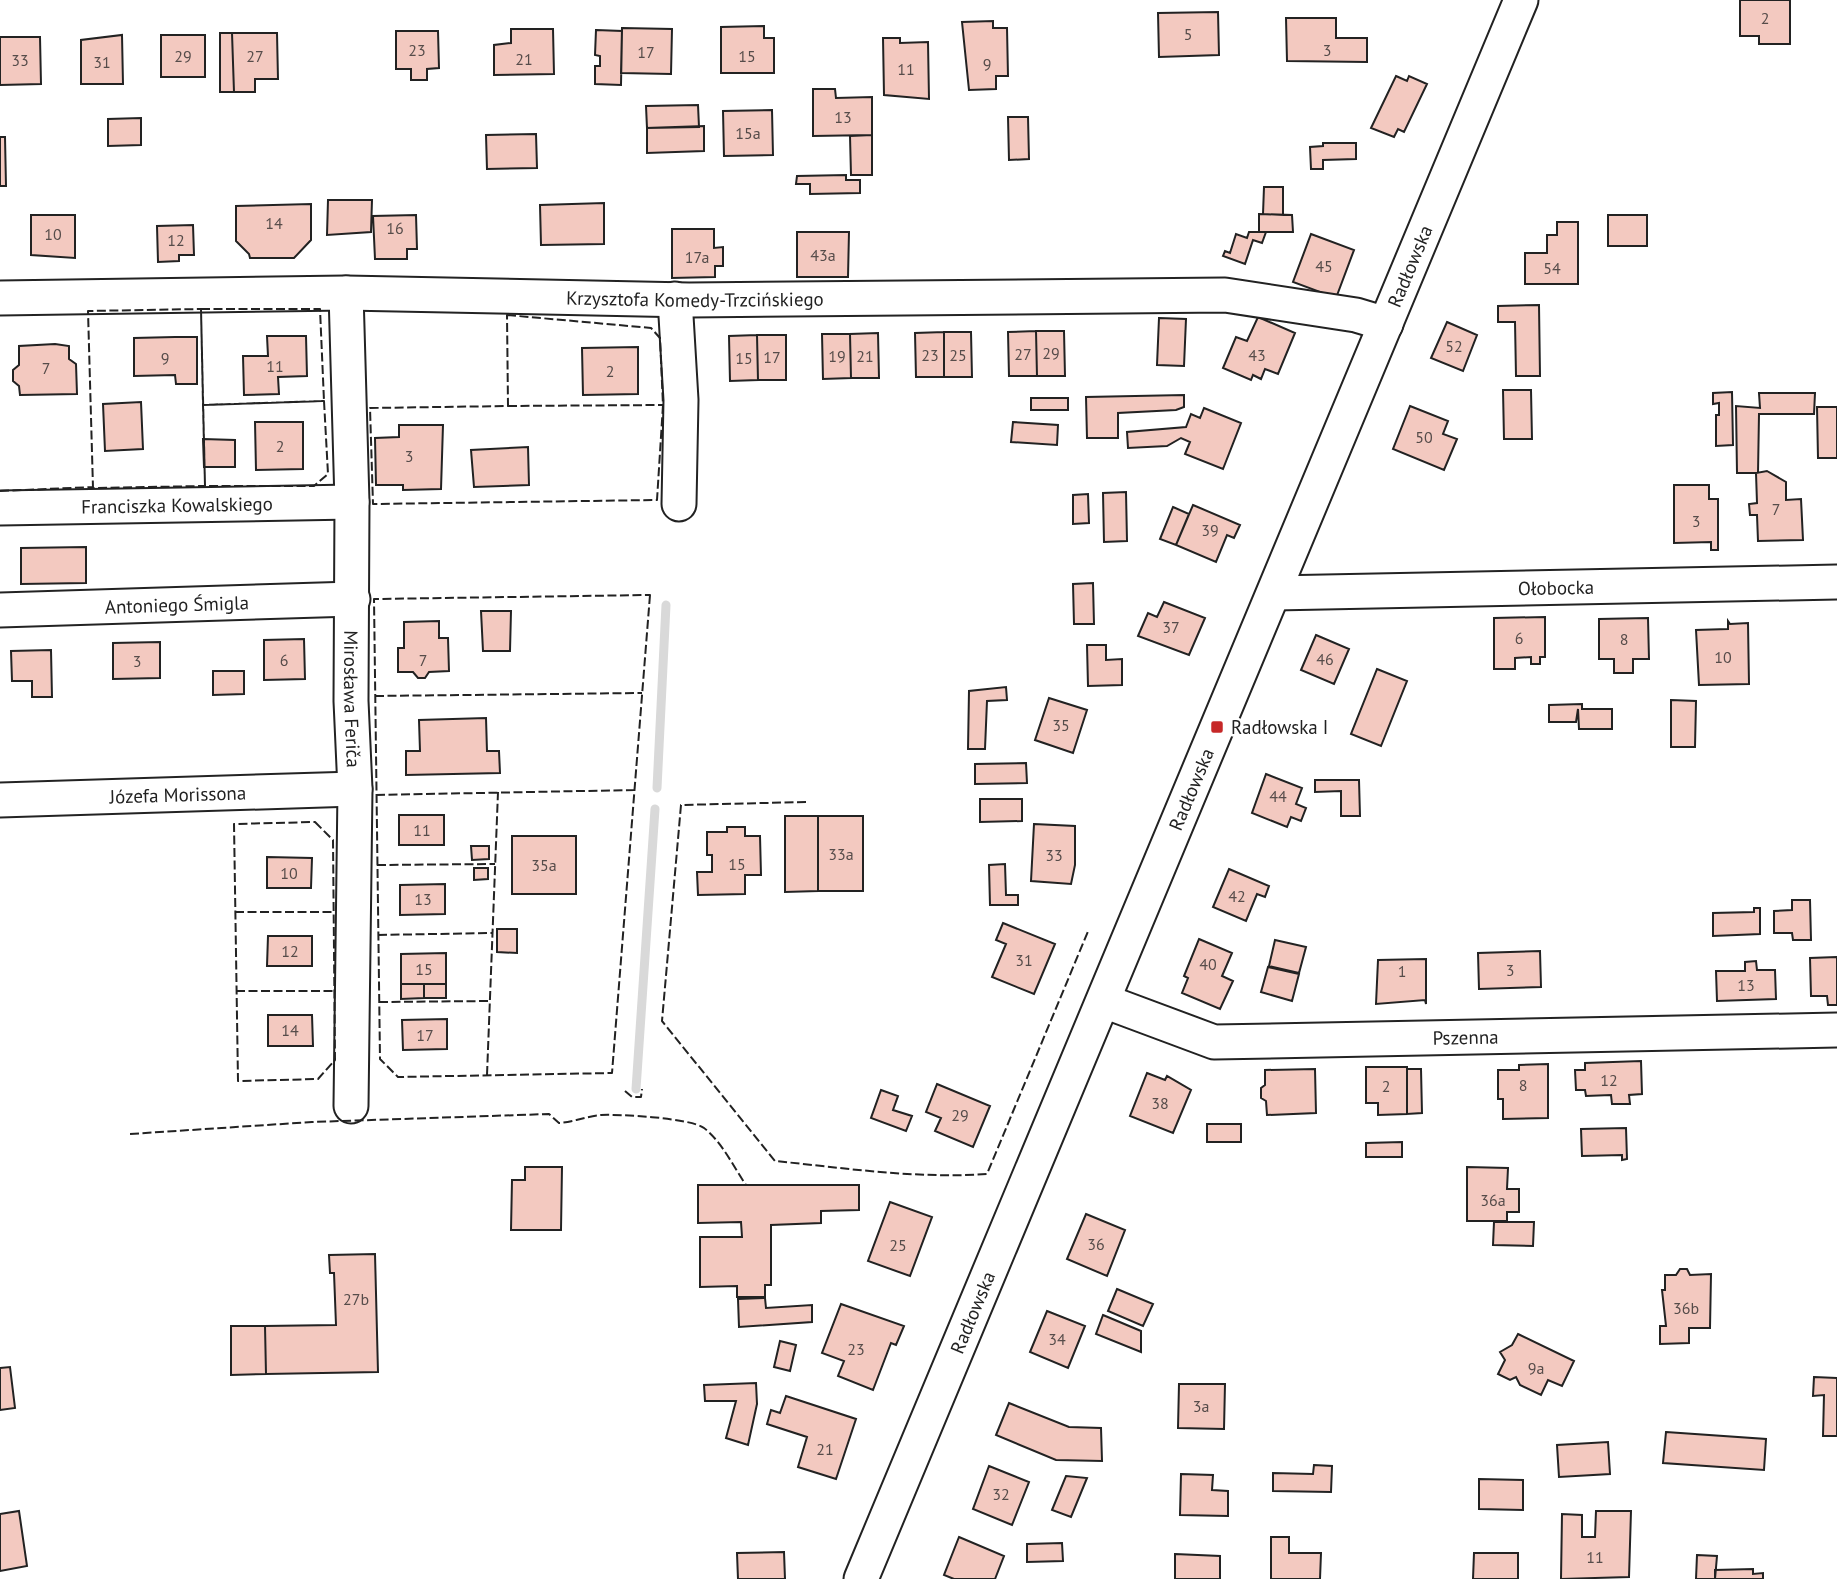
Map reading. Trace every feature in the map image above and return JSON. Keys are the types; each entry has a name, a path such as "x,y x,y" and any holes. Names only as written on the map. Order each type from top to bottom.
{"street":[{"name":"Radłowska","path":"860,1579 1104,1002 1521,0"},
{"name":"Krzysztofa Komedy-Trzcińskiego","path":"0,299 346,293 675,299 1225,295 1356,315 1386,324"},
{"name":"Mirosława Feriča","path":"346,293 352,502 351,701 355,789 351,1105"},
{"path":"675,299 681,400 679,504"},
{"name":"Franciszka Kowalskiego","path":"0,508 352,502"},
{"name":"Ołobocka","path":"1274,593 1837,582"},
{"name":"Antoniego Śmigla","path":"0,610 353,599"},
{"name":"Józefa Morissona","path":"0,800 355,789"},
{"name":"Pszenna","path":"1104,1002 1214,1042 1837,1030"}],"building":[{"path":"1740,0 1790,0 1790,44 1759,44 1759,36 1740,36"},
{"path":"1218,12 1219,55 1159,57 1158,13"},
{"path":"1286,18 1336,18 1336,38 1367,38 1367,62 1287,61"},
{"path":"993,21 993,28 1007,28 1008,76 996,76 996,89 969,90 962,22"},
{"path":"764,26 764,38 774,38 774,73 721,73 721,27"},
{"path":"622,28 672,29 671,74 621,73"},
{"path":"511,29 553,29 554,74 494,75 494,45 511,43"},
{"path":"596,30 622,31 621,85 595,84 595,66 600,66 600,56 595,55"},
{"path":"396,31 438,31 439,68 427,69 427,80 411,80 411,69 396,69"},
{"path":"220,33 232,33 234,92 220,92"},
{"path":"232,33 277,33 278,79 255,79 255,92 234,92"},
{"path":"122,35 123,84 81,84 81,40"},
{"path":"161,35 205,35 205,77 161,77"},
{"path":"0,37 40,37 41,84 0,85"},
{"path":"883,38 900,38 900,43 928,42 929,99 884,95"},
{"path":"1396,76 1407,81 1409,76 1427,84 1404,132 1398,129 1394,137 1371,128"},
{"path":"813,89 835,89 836,98 872,97 872,135 813,136"},
{"path":"698,105 699,127 647,128 646,106"},
{"path":"772,110 773,155 724,156 723,111"},
{"path":"1008,117 1028,117 1029,159 1009,160"},
{"path":"141,118 141,145 108,146 108,119"},
{"path":"704,126 704,151 647,153 647,128"},
{"path":"536,134 537,168 487,169 486,135"},
{"path":"872,135 872,175 851,175 850,136"},
{"path":"0,137 5,137 6,186 0,186"},
{"path":"1323,143 1356,143 1356,159 1323,160 1323,169 1311,169 1310,147 1323,146"},
{"path":"846,175 846,180 860,180 860,193 810,194 810,184 796,184 797,176"},
{"path":"1264,187 1283,187 1283,215 1263,214"},
{"path":"328,200 372,200 371,232 327,235"},
{"path":"604,203 604,244 541,245 540,205"},
{"path":"311,204 311,240 294,258 250,258 236,241 236,206"},
{"path":"1259,214 1292,215 1293,232 1259,232"},
{"path":"31,215 75,215 75,258 31,255"},
{"path":"416,215 417,249 407,249 407,259 375,259 373,216"},
{"path":"1608,215 1647,215 1647,246 1608,246"},
{"path":"1557,222 1578,222 1578,284 1525,284 1525,253 1547,253 1547,235 1557,235"},
{"path":"193,225 194,255 179,255 179,261 158,262 157,226"},
{"path":"672,229 714,229 714,248 723,247 723,266 715,266 715,277 672,278"},
{"path":"797,232 849,232 848,277 797,277"},
{"path":"1249,232 1266,232 1262,243 1253,240 1245,264 1223,256 1225,251 1230,253 1236,234 1247,238"},
{"path":"1311,234 1354,250 1336,298 1293,282"},
{"path":"1539,305 1540,376 1516,376 1515,322 1498,322 1498,306"},
{"path":"1258,317 1295,333 1278,374 1265,369 1261,379 1253,375 1251,380 1223,368 1236,337 1247,341"},
{"path":"1159,318 1186,319 1184,366 1157,365"},
{"path":"1447,322 1477,335 1463,371 1431,358"},
{"path":"1036,331 1037,376 1009,376 1008,332"},
{"path":"1036,331 1064,331 1065,376 1037,376"},
{"path":"944,332 944,377 916,377 915,333"},
{"path":"944,332 971,332 972,377 944,377"},
{"path":"878,333 879,378 851,378 850,334"},
{"path":"822,334 850,334 851,378 823,379"},
{"path":"757,335 786,335 786,380 758,380"},
{"path":"757,335 758,380 730,381 729,336"},
{"path":"267,336 306,336 307,376 278,377 279,394 244,395 243,356 268,356"},
{"path":"197,337 197,384 176,384 175,375 134,376 134,338"},
{"path":"19,346 69,346 69,359 76,364 77,394 20,395 19,386 13,381 13,370 19,365"},
{"path":"638,347 638,394 583,395 582,348"},
{"path":"1503,390 1531,390 1532,439 1504,439"},
{"path":"1732,392 1733,445 1716,446 1716,415 1719,415 1719,403 1713,404 1713,393"},
{"path":"1759,393 1815,393 1814,414 1759,414 1758,473 1737,473 1736,406 1760,408"},
{"path":"1184,395 1184,407 1176,410 1118,413 1118,438 1087,438 1086,397"},
{"path":"1031,398 1068,398 1068,410 1031,410"},
{"path":"141,402 143,449 105,451 103,404"},
{"path":"1410,406 1448,421 1443,434 1457,439 1444,470 1393,449"},
{"path":"1817,407 1837,407 1837,458 1818,458"},
{"path":"1204,408 1241,423 1223,469 1185,454 1190,442 1181,438 1167,446 1128,448 1127,432 1186,427 1191,414 1200,418"},
{"path":"255,422 303,422 303,469 256,470"},
{"path":"1013,422 1058,425 1057,445 1011,442"},
{"path":"399,425 443,425 441,489 403,490 403,485 376,485 375,438 399,437"},
{"path":"203,439 235,440 235,467 204,467"},
{"path":"528,447 529,485 474,487 471,450"},
{"path":"1767,471 1786,482 1786,500 1801,499 1803,540 1758,541 1757,515 1750,515 1749,504 1757,503 1756,473"},
{"path":"1674,485 1709,485 1709,499 1718,499 1718,550 1711,550 1711,542 1674,543"},
{"path":"1126,492 1127,541 1104,542 1103,493"},
{"path":"1088,494 1089,523 1073,524 1073,495"},
{"path":"1193,505 1240,525 1234,538 1227,535 1216,562 1176,545"},
{"path":"1173,507 1189,514 1176,545 1160,539"},
{"path":"86,547 86,583 21,584 21,548"},
{"path":"1093,583 1094,624 1074,624 1073,584"},
{"path":"1164,602 1205,618 1189,655 1138,636 1148,613 1157,617"},
{"path":"481,611 511,611 510,651 483,651"},
{"path":"1545,617 1545,657 1540,657 1540,664 1531,664 1531,657 1515,658 1515,669 1494,669 1494,618"},
{"path":"1648,618 1649,659 1633,659 1633,673 1614,673 1614,659 1599,659 1599,619"},
{"path":"439,621 439,638 448,638 449,671 429,672 425,678 418,678 413,672 398,672 398,648 404,648 404,622"},
{"path":"1728,621 1730,624 1748,623 1749,684 1699,685 1696,630 1728,629"},
{"path":"1316,635 1349,649 1334,684 1301,670"},
{"path":"304,639 305,679 264,680 264,640"},
{"path":"160,642 160,678 113,679 113,643"},
{"path":"1087,645 1106,645 1106,660 1122,659 1122,685 1088,686"},
{"path":"51,650 52,697 32,697 32,681 12,681 11,651"},
{"path":"1377,669 1407,681 1381,746 1351,734"},
{"path":"213,671 244,671 244,694 213,695"},
{"path":"1006,687 1007,700 987,701 985,749 968,749 969,691"},
{"path":"1049,698 1087,710 1073,753 1035,740"},
{"path":"1671,700 1696,701 1695,747 1671,747"},
{"path":"1582,704 1582,709 1612,709 1612,729 1579,729 1578,709 1576,722 1549,722 1549,705"},
{"path":"486,718 487,751 499,751 500,773 406,775 406,751 420,751 419,720"},
{"path":"1026,763 1027,783 975,784 975,764"},
{"path":"1266,774 1302,788 1296,804 1306,808 1301,821 1291,817 1287,827 1252,813"},
{"path":"1315,780 1359,780 1360,816 1341,816 1341,791 1315,792"},
{"path":"980,799 1022,799 1022,821 980,822"},
{"path":"399,815 444,815 444,845 399,845"},
{"path":"785,816 818,816 818,891 785,892"},
{"path":"818,816 863,816 863,891 818,891"},
{"path":"1034,824 1075,826 1075,865 1071,884 1031,881"},
{"path":"727,827 745,827 745,836 760,836 761,875 745,875 745,894 698,895 697,872 712,872 712,855 707,855 707,832 727,832"},
{"path":"512,836 576,836 576,894 512,894"},
{"path":"471,846 489,846 489,859 472,860"},
{"path":"267,857 312,858 311,888 267,888"},
{"path":"1005,864 1006,895 1018,895 1018,905 990,905 989,865"},
{"path":"474,868 488,868 488,879 474,880"},
{"path":"1229,869 1269,886 1265,897 1257,894 1246,921 1213,907"},
{"path":"445,884 445,914 400,915 400,885"},
{"path":"1792,900 1810,900 1811,940 1793,940 1792,933 1774,933 1774,911 1792,910"},
{"path":"1754,908 1760,908 1760,934 1713,936 1713,913 1754,912"},
{"path":"1003,923 1055,944 1034,994 992,977 1006,944 996,940"},
{"path":"497,929 517,929 517,953 497,952"},
{"path":"268,936 312,936 312,966 267,966"},
{"path":"1199,939 1232,953 1222,976 1233,981 1220,1009 1182,993 1188,978 1184,976"},
{"path":"1275,940 1306,947 1299,973 1269,966"},
{"path":"1540,951 1541,987 1479,989 1478,953"},
{"path":"446,953 446,984 401,984 401,954"},
{"path":"1837,957 1837,1005 1828,1005 1827,996 1811,996 1810,958"},
{"path":"1426,959 1426,1004 1425,1000 1376,1004 1378,960"},
{"path":"1756,961 1757,970 1775,970 1776,999 1717,1001 1716,971 1745,971 1745,962"},
{"path":"1268,967 1299,974 1292,1001 1261,992"},
{"path":"401,984 424,984 424,998 401,999"},
{"path":"424,984 446,984 446,998 424,998"},
{"path":"268,1015 312,1015 313,1046 268,1046"},
{"path":"447,1019 447,1049 403,1050 402,1020"},
{"path":"1641,1061 1642,1094 1629,1095 1630,1104 1612,1104 1611,1095 1586,1096 1585,1090 1576,1090 1575,1070 1585,1070 1585,1063"},
{"path":"1548,1064 1548,1118 1503,1119 1503,1099 1498,1099 1498,1070 1519,1070 1519,1065"},
{"path":"1366,1067 1407,1067 1407,1114 1378,1115 1378,1103 1366,1103"},
{"path":"1315,1069 1316,1113 1267,1115 1266,1101 1261,1098 1261,1088 1265,1085 1265,1070"},
{"path":"1407,1069 1421,1069 1422,1113 1407,1114"},
{"path":"1147,1073 1165,1080 1167,1076 1191,1090 1173,1133 1130,1116"},
{"path":"937,1084 990,1106 973,1147 935,1131 941,1118 926,1112"},
{"path":"881,1090 898,1096 893,1110 912,1116 906,1131 871,1118"},
{"path":"1207,1124 1241,1124 1241,1142 1207,1142"},
{"path":"1626,1128 1627,1159 1622,1160 1622,1155 1582,1156 1581,1129"},
{"path":"1402,1142 1402,1157 1366,1157 1366,1143"},
{"path":"525,1167 562,1167 561,1230 511,1230 512,1180 525,1180"},
{"path":"1467,1167 1508,1168 1507,1189 1519,1189 1519,1212 1507,1212 1507,1221 1467,1221"},
{"path":"698,1185 859,1185 859,1210 821,1211 821,1223 771,1225 771,1285 765,1285 765,1297 737,1297 737,1286 700,1287 700,1237 742,1237 741,1222 698,1223"},
{"path":"890,1202 932,1217 910,1276 868,1261"},
{"path":"1086,1214 1125,1230 1107,1276 1067,1259"},
{"path":"1494,1222 1534,1222 1533,1246 1493,1245"},
{"path":"375,1254 378,1372 266,1374 265,1326 336,1325 334,1273 330,1273 329,1255"},
{"path":"1680,1269 1687,1269 1690,1275 1711,1274 1710,1328 1689,1328 1689,1343 1660,1344 1660,1326 1666,1326 1662,1290 1665,1290 1665,1275 1676,1275"},
{"path":"1117,1289 1153,1304 1143,1326 1108,1311"},
{"path":"765,1298 766,1308 812,1305 812,1322 739,1327 738,1299"},
{"path":"841,1304 904,1326 896,1345 891,1343 873,1390 838,1376 844,1361 822,1353"},
{"path":"1047,1311 1085,1326 1068,1368 1030,1352"},
{"path":"1103,1315 1141,1331 1141,1352 1096,1334"},
{"path":"231,1326 265,1326 266,1374 231,1375"},
{"path":"1518,1334 1574,1361 1562,1386 1548,1380 1541,1395 1520,1385 1516,1377 1510,1380 1498,1374 1505,1360 1500,1352 1512,1345"},
{"path":"780,1341 796,1345 790,1371 774,1367"},
{"path":"10,1367 15,1408 0,1410 0,1368"},
{"path":"1814,1377 1837,1378 1837,1436 1823,1436 1824,1395 1813,1396"},
{"path":"756,1383 757,1404 748,1445 726,1438 736,1401 705,1401 704,1385"},
{"path":"1179,1384 1225,1384 1224,1429 1178,1428"},
{"path":"786,1396 856,1419 836,1479 798,1467 807,1437 767,1424 771,1410 780,1413"},
{"path":"1009,1403 1069,1427 1101,1428 1102,1461 1056,1460 996,1435"},
{"path":"1666,1432 1766,1439 1764,1470 1663,1463"},
{"path":"1608,1442 1610,1474 1559,1477 1557,1445"},
{"path":"1314,1465 1332,1466 1331,1492 1273,1491 1273,1473 1313,1474"},
{"path":"989,1466 1029,1482 1012,1525 973,1509"},
{"path":"1181,1474 1213,1475 1212,1490 1228,1491 1228,1516 1180,1515"},
{"path":"1066,1476 1087,1478 1071,1517 1052,1510"},
{"path":"1479,1479 1523,1480 1523,1510 1479,1509"},
{"path":"19,1511 27,1566 0,1571 0,1514"},
{"path":"1596,1511 1631,1511 1629,1577 1561,1579 1562,1514 1582,1515 1582,1537 1595,1537"},
{"path":"959,1537 1004,1556 995,1579 954,1579 944,1575"},
{"path":"1271,1537 1289,1537 1289,1553 1321,1553 1320,1579 1271,1579"},
{"path":"1062,1543 1063,1561 1027,1562 1027,1544"},
{"path":"784,1552 785,1579 738,1579 737,1553"},
{"path":"1474,1553 1518,1553 1518,1579 1473,1579"},
{"path":"1175,1554 1220,1556 1220,1579 1175,1579"},
{"path":"1697,1555 1717,1556 1715,1579 1696,1579"},
{"path":"1753,1569 1753,1574 1763,1573 1763,1579 1715,1579 1715,1570"}],"waterway":[{"path":"657,788 666,605"},
{"path":"636,1089 655,809"}],"fence":[{"path":"201,309 205,486 93,488 88,311 201,309"},
{"path":"201,309 320,309 324,401 203,405 201,309"},
{"path":"507,315 651,328 660,338 663,405 657,500 373,504 370,408 508,406 507,315"},
{"path":"324,401 328,474 314,486 205,486 203,405 324,401"},
{"path":"508,406 663,405"},
{"path":"0,491 93,487"},
{"path":"650,595 612,1073 398,1077 380,1059 374,599 650,595"},
{"path":"375,696 642,693"},
{"path":"376,795 634,790"},
{"path":"487,1075 498,792"},
{"path":"806,802 681,805 662,1021 775,1161 907,1174 987,1174 1089,929"},
{"path":"315,822 333,840 335,1060 318,1079 238,1081 234,824 315,822"},
{"path":"377,865 495,864"},
{"path":"235,912 333,912"},
{"path":"378,935 492,933"},
{"path":"236,991 334,991"},
{"path":"379,1002 490,1001"},
{"path":"625,1091 632,1097 641,1097 642,1089"},
{"path":"130,1134 312,1122 549,1114 559,1123 601,1115 654,1117 704,1128 722,1147 746,1185"}],"place":[{"name":"Radłowska I","path":"1217,727"}]}
